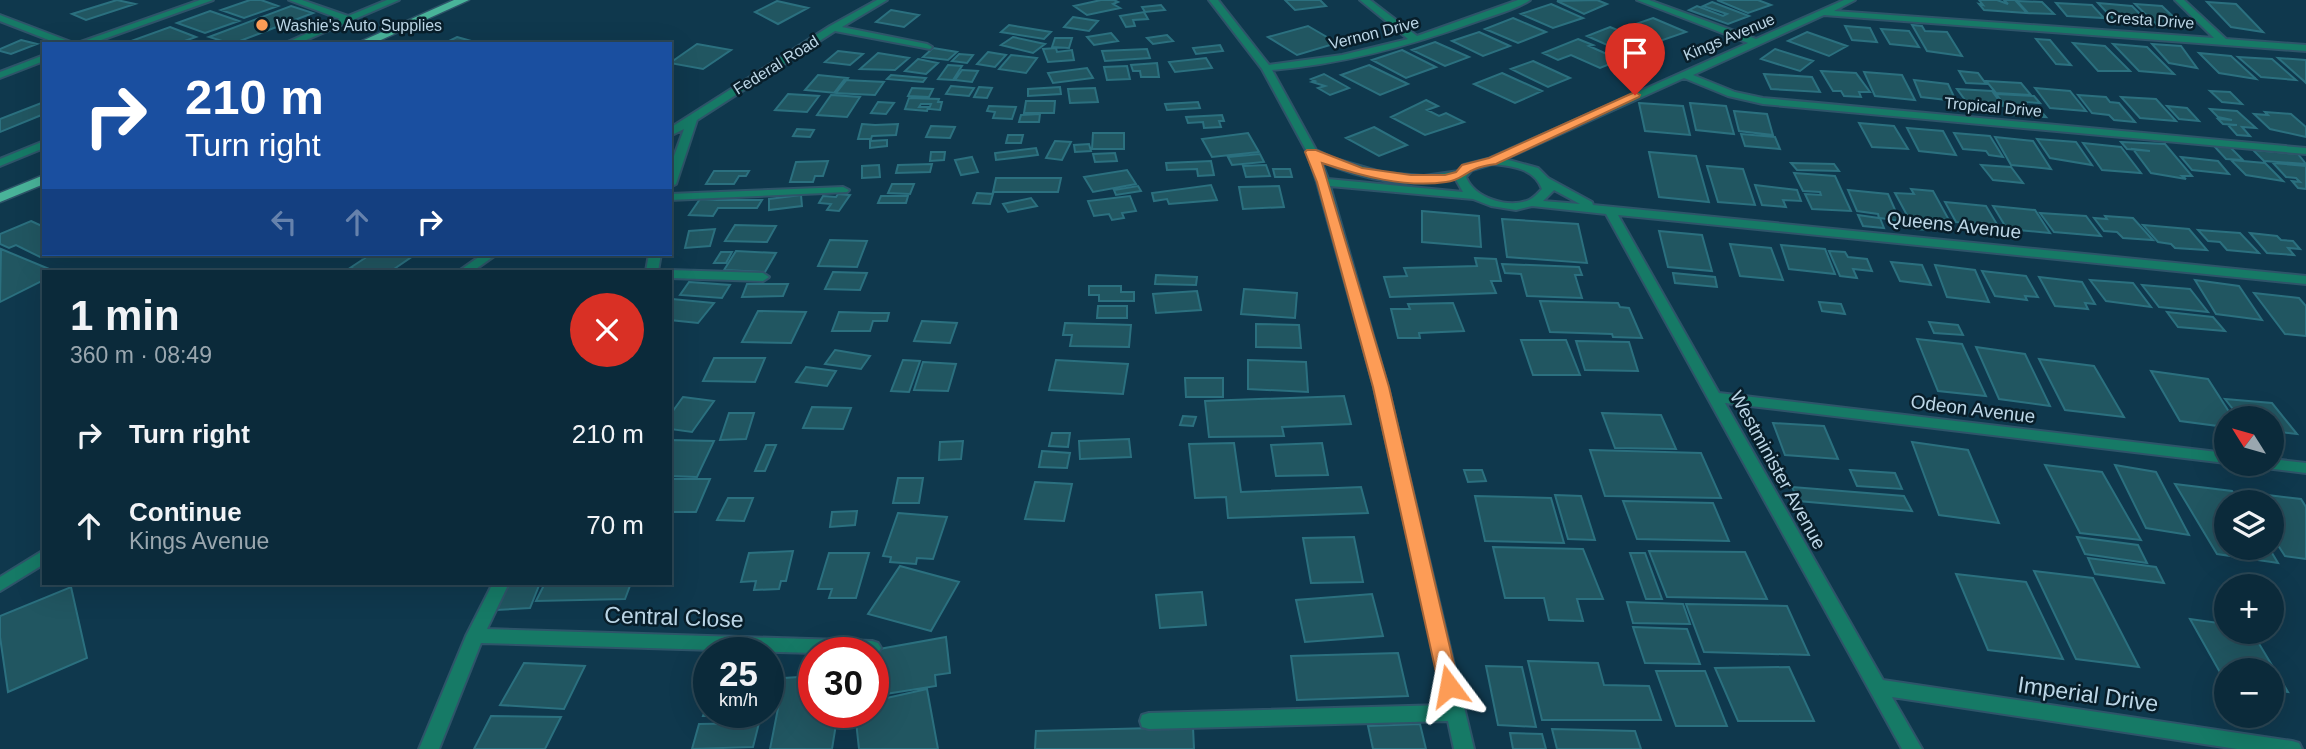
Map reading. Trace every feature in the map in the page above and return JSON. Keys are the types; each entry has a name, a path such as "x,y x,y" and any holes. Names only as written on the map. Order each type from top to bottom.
{"main road":[{"path":"366,42 463,0"},
{"path":"0,198 42,180"}],"street":[{"path":"86,42 209,0"},
{"path":"293,0 348,19"},
{"path":"293,42 396,0"},
{"name":"Federal Road","path":"672,131 833,28 883,0"},
{"path":"1213,0 1266,68 1312,152 1323,182 1381,387 1464,749"},
{"path":"1364,0 1416,40"},
{"name":"Vernon Drive","path":"1266,68 1318,63 1416,40 1526,0"},
{"path":"1641,0 1758,43"},
{"name":"Kings Avenue","path":"1312,152 1325,160 1360,172 1429,180 1460,174 1466,167 1492,161 1851,0"},
{"path":"2179,0 2222,41"},
{"name":"Cresta Drive","path":"1825,13 2306,48"},
{"path":"0,18 63,42"},
{"path":"833,28 927,47"},
{"path":"0,75 42,59"},
{"name":"Tropical Drive","path":"1682,74 1732,94 1763,101 2306,151"},
{"path":"672,178 692,117"},
{"path":"1533,203 1544,197 1548,190 1533,159 1541,137"},
{"path":"0,163 42,146"},
{"path":"1492,161 1517,164 1568,195 1605,210"},
{"path":"1460,174 1464,189 1473,196"},
{"name":"Queens Avenue","path":"1323,182 1473,196 1496,204 1533,203 2306,280"},
{"path":"672,197 843,190"},
{"name":"Westminister Avenue","path":"1605,210 1715,397 1912,749"},
{"path":"467,270 488,256"},
{"path":"672,274 763,277"},
{"name":"Odeon Avenue","path":"1715,397 2214,457"},
{"path":"2284,466 2306,468"},
{"path":"0,585 42,557"},
{"path":"429,749 475,636 500,585"},
{"name":"Central Close","path":"475,636 798,646"},
{"name":"Imperial Drive","path":"1877,687 2292,749"},
{"path":"1149,720 1455,713"}],"building":[{"path":"117,0 135,4 86,20 72,14"},
{"path":"250,0 261,0 278,6 244,18 221,10"},
{"path":"1114,0 1118,2 1113,4 1120,8 1087,15 1074,6"},
{"path":"1285,0 1320,0 1326,6 1295,10"},
{"path":"1597,0 1607,4 1584,14 1557,1"},
{"path":"1717,0 1758,0 1771,5 1748,13"},
{"path":"1979,0 1997,0 2008,4 2004,0 2015,0 2027,13 1984,10"},
{"path":"777,1 808,8 778,24 755,12"},
{"path":"2017,1 2042,2 2054,14 2028,13"},
{"path":"1712,2 1749,16 1728,24 1689,10 1697,6 1723,16 1727,14 1703,6"},
{"path":"2207,2 2236,4 2263,32 2231,27"},
{"path":"2056,3 2092,5 2104,18 2067,16"},
{"path":"2098,3 2132,6 2148,22 2114,20"},
{"path":"1551,4 1583,18 1553,28 1521,14"},
{"path":"2135,4 2162,6 2185,28 2157,25"},
{"path":"1161,5 1165,10 1145,12 1142,7"},
{"name":"Washie's Auto Supplies","path":"291,6 313,13 237,42 209,37"},
{"path":"891,10 919,15 904,27 876,22"},
{"path":"210,11 239,21 205,33 177,23"},
{"path":"1144,12 1148,19 1133,20 1135,26 1126,27 1120,16"},
{"path":"1073,17 1098,21 1089,31 1064,27"},
{"path":"1513,18 1546,32 1518,43 1485,29"},
{"path":"1653,18 1686,32 1660,41 1627,27"},
{"path":"1009,25 1051,32 1044,39 1001,32"},
{"path":"1912,25 1922,26 1925,31 1947,32 1962,56 1927,51"},
{"path":"1308,26 1337,43 1297,55 1268,37"},
{"path":"1845,26 1870,28 1877,42 1852,40"},
{"path":"170,27 196,37 182,42 134,40"},
{"path":"1610,27 1649,43 1625,53 1587,36"},
{"path":"1881,29 1909,31 1919,47 1890,44"},
{"path":"1479,32 1510,46 1483,56 1452,41"},
{"path":"1807,32 1847,46 1829,56 1788,41"},
{"path":"1111,33 1118,41 1094,45 1087,37"},
{"path":"1167,35 1173,41 1153,44 1147,38"},
{"path":"457,37 475,42 447,42"},
{"path":"1013,37 1045,44 1033,53 1001,45"},
{"path":"1055,38 1072,38 1069,48 1052,47"},
{"path":"1578,39 1620,60 1600,68 1571,55 1558,60 1543,53"},
{"path":"2036,39 2050,40 2071,65 2056,64"},
{"path":"21,40 37,44 11,54 0,51 0,49"},
{"path":"1435,42 1469,57 1445,66 1412,50"},
{"path":"2073,43 2105,46 2130,71 2098,71"},
{"path":"697,44 731,50 703,69 672,62"},
{"path":"2113,44 2147,47 2174,74 2139,71"},
{"path":"2152,44 2181,46 2197,68 2169,63"},
{"path":"1220,45 1223,51 1196,54 1193,48"},
{"path":"933,48 957,52 948,60 923,57"},
{"path":"1056,48 1057,52 1072,50 1074,60 1048,62 1043,49"},
{"path":"1147,49 1150,58 1105,61 1102,51"},
{"path":"1775,49 1813,61 1800,71 1761,59"},
{"path":"1402,50 1436,67 1406,78 1372,60"},
{"path":"838,51 863,54 850,65 825,62"},
{"path":"988,52 1006,55 995,67 977,64"},
{"path":"878,53 909,58 895,70 860,69"},
{"path":"2199,53 2231,56 2256,79 2219,73"},
{"path":"959,54 973,55 967,63 952,61"},
{"path":"1011,55 1037,58 1026,73 999,69"},
{"path":"2238,57 2272,59 2296,80 2261,77"},
{"path":"1206,58 1212,68 1175,72 1169,62"},
{"path":"2278,58 2306,60 2306,83 2305,82"},
{"path":"918,59 938,63 926,74 905,71"},
{"path":"1533,61 1570,78 1548,87 1511,69"},
{"path":"1157,63 1159,77 1141,77 1140,71 1133,71 1131,65"},
{"path":"948,65 962,66 953,80 938,79"},
{"path":"1369,65 1408,84 1380,95 1341,75"},
{"path":"1127,66 1130,79 1107,80 1104,67"},
{"path":"1087,68 1093,78 1053,83 1048,73"},
{"path":"962,70 978,71 972,82 955,80"},
{"path":"1821,71 1856,73 1870,92 1859,92 1861,97 1844,96 1841,91 1833,91"},
{"path":"1959,71 1978,73 1986,84 1966,83"},
{"path":"1864,72 1902,75 1915,100 1875,96"},
{"path":"1502,73 1542,91 1515,103 1474,84"},
{"path":"1324,74 1349,88 1330,95 1318,88 1325,86 1312,82 1315,81 1311,79"},
{"path":"1764,74 1812,77 1820,92 1771,89"},
{"path":"818,75 848,78 836,93 805,90"},
{"path":"891,75 926,78 923,82 887,79"},
{"path":"844,80 884,82 875,95 834,93"},
{"path":"1914,80 1948,84 1956,101 1921,97"},
{"path":"1986,81 2021,83 2031,95 1996,93"},
{"path":"951,86 974,88 969,96 946,94"},
{"path":"979,87 992,88 987,98 974,97"},
{"path":"1060,87 1061,94 1028,96 1028,89"},
{"path":"912,88 933,89 929,97 908,96"},
{"path":"1095,88 1098,102 1070,103 1068,89"},
{"path":"2035,88 2070,91 2086,111 2050,108"},
{"path":"1957,89 1992,91 2003,106 1968,104"},
{"path":"2210,91 2230,92 2242,104 2222,102"},
{"path":"788,94 819,96 807,112 775,110"},
{"path":"1996,94 2034,96 2040,103 2025,102 2027,106 2004,104"},
{"path":"831,95 860,97 847,117 817,115"},
{"path":"2078,95 2106,97 2110,102 2119,103 2135,122 2114,120 2109,115 2092,113"},
{"path":"2121,97 2156,99 2176,121 2140,118"},
{"path":"909,98 939,99 938,102 942,102 940,110 929,109 931,104 921,104 919,107 928,107 927,111 905,109"},
{"path":"1426,100 1438,106 1427,110 1439,116 1446,113 1464,122 1425,135 1391,117"},
{"path":"1026,101 1055,101 1054,113 1024,113"},
{"path":"878,102 894,103 886,114 871,113"},
{"path":"1198,102 1200,108 1167,110 1165,104"},
{"path":"42,103 42,115 0,132 0,119"},
{"path":"1639,103 1683,106 1690,135 1645,131"},
{"path":"1690,103 1726,106 1734,134 1696,130"},
{"path":"2005,105 2038,108 2046,117 2012,115"},
{"path":"989,106 1016,107 1012,119 993,118 995,112 987,111"},
{"path":"2167,106 2187,108 2199,121 2179,119"},
{"path":"2210,109 2237,111 2256,128 2242,127 2250,136 2237,135 2228,125 2237,125 2223,124 2218,119 2232,120 2218,117"},
{"path":"1734,111 1767,114 1773,135 1739,131"},
{"path":"2265,112 2291,114 2306,127 2306,137 2270,129 2254,114 2268,115"},
{"path":"1040,114 1039,122 1019,122 1021,115"},
{"path":"1222,115 1224,121 1219,121 1221,127 1204,128 1203,122 1188,123 1186,117"},
{"path":"1859,123 1894,126 1908,149 1872,147"},
{"path":"862,124 898,124 896,135 858,139"},
{"path":"931,126 955,127 950,138 926,137"},
{"path":"1374,127 1407,145 1379,156 1346,138"},
{"path":"1907,128 1943,131 1956,155 1919,151"},
{"path":"797,129 814,130 810,137 793,136"},
{"path":"1093,133 1124,133 1124,149 1092,149"},
{"path":"1248,133 1259,152 1212,157 1202,139"},
{"path":"1954,133 1990,136 2003,157 1989,155 1986,151 1963,149"},
{"path":"1741,134 1775,137 1780,149 1745,146"},
{"path":"1008,135 1023,135 1021,143 1006,143"},
{"path":"1995,137 2033,141 2051,169 2011,165"},
{"path":"2037,139 2076,142 2092,165 2050,158"},
{"path":"887,140 887,146 870,148 870,141"},
{"path":"1055,141 1071,142 1062,160 1046,158"},
{"path":"2121,142 2165,144 2192,176 2182,176 2186,179 2151,173 2133,150 2127,149"},
{"path":"2083,143 2121,147 2141,173 2102,170"},
{"path":"1089,144 1091,151 1075,152 1074,145"},
{"path":"2214,146 2230,147 2243,160 2226,159"},
{"path":"1036,148 1038,155 996,160 995,153"},
{"path":"2253,150 2298,154 2306,164 2264,161"},
{"path":"931,152 945,152 944,160 930,161"},
{"path":"1649,152 1696,156 1709,202 1659,197"},
{"path":"1115,153 1117,161 1095,162 1093,154"},
{"path":"1260,154 1264,162 1232,165 1228,157"},
{"path":"972,157 978,172 961,175 955,160"},
{"path":"2181,157 2218,161 2229,174 2192,170"},
{"path":"2231,160 2265,163 2283,181 2246,175"},
{"path":"828,161 823,176 815,176 813,182 790,182 796,162"},
{"path":"1211,161 1214,175 1198,176 1197,169 1167,170 1166,163"},
{"path":"1791,163 1834,164 1839,171 1797,170"},
{"path":"2273,163 2306,166 2306,189 2298,188 2292,181 2300,182 2296,178 2286,177"},
{"path":"932,164 930,172 896,173 898,165"},
{"path":"879,165 880,177 862,178 862,166"},
{"path":"1266,165 1270,176 1246,177 1243,166"},
{"path":"1981,165 2011,167 2023,183 1993,180"},
{"path":"1707,166 1743,169 1755,205 1718,202"},
{"path":"1273,169 1290,169 1292,177 1275,177"},
{"path":"1127,170 1136,184 1093,192 1084,177"},
{"path":"714,171 749,171 746,176 739,176 734,184 706,184"},
{"path":"1794,173 1835,176 1851,211 1812,209 1805,194 1821,195 1820,192 1803,191"},
{"path":"996,178 1061,178 1058,192 993,192"},
{"path":"892,184 914,184 910,194 888,193"},
{"path":"1211,185 1217,200 1169,204 1167,199 1154,201 1152,193"},
{"path":"1755,185 1797,190 1801,201 1783,200 1786,207 1762,205"},
{"path":"1138,186 1141,191 1116,195 1114,190"},
{"path":"1279,186 1284,207 1243,209 1239,187"},
{"path":"1911,189 1933,191 1949,220 1908,217 1895,193 1914,194"},
{"path":"1848,190 1888,194 1900,221 1880,218 1884,228 1863,226 1858,215 1879,218 1878,214 1857,211"},
{"path":"977,193 993,194 990,204 973,203"},
{"path":"838,194 850,195 839,211 827,210 831,204 819,203 823,196 836,197"},
{"path":"801,195 802,206 769,210 769,199"},
{"path":"881,196 908,196 906,203 878,203"},
{"path":"1130,196 1136,211 1122,213 1124,218 1112,220 1109,214 1094,216 1088,201"},
{"path":"1031,198 1037,206 1008,212 1003,204"},
{"path":"700,199 762,200 757,208 718,208 713,216 689,215"},
{"path":"1945,202 1986,206 1998,226 1956,222"},
{"path":"1993,206 2035,210 2050,233 2007,229"},
{"path":"1422,211 1479,216 1481,247 1422,242"},
{"path":"2040,213 2086,216 2101,236 2054,232"},
{"path":"2105,216 2133,218 2153,240 2123,238 2117,232 2104,231 2094,218 2107,219"},
{"path":"1910,218 1925,220 1929,230 1915,229"},
{"path":"1502,219 1578,224 1587,263 1507,257"},
{"path":"31,221 42,226 42,256 40,257 16,245 9,248 0,244 0,234"},
{"path":"735,225 776,226 767,242 725,241"},
{"path":"2143,225 2189,229 2207,250 2175,248 2171,244 2158,242"},
{"path":"715,229 710,246 685,248 689,231"},
{"path":"2198,230 2240,233 2259,253 2227,250 2220,242 2208,241"},
{"path":"1659,231 1702,235 1712,271 1668,267"},
{"path":"2250,233 2293,241 2300,249 2288,248 2294,255 2267,253"},
{"path":"830,240 867,241 857,267 818,266"},
{"path":"1730,244 1771,248 1783,280 1740,276"},
{"path":"1781,245 1825,249 1835,274 1789,269"},
{"path":"1,249 52,270 42,270 42,281 0,302"},
{"path":"736,251 776,253 765,272 724,270"},
{"path":"1829,251 1845,252 1848,257 1867,259 1872,271 1853,269 1857,278 1840,276"},
{"path":"721,252 732,252 726,263 714,263"},
{"path":"357,256 413,256 392,270 350,268 365,258"},
{"path":"1475,258 1496,259 1501,281 1491,281 1496,293 1390,297 1384,277 1407,276 1404,268 1477,266"},
{"path":"1891,262 1922,265 1931,285 1900,281"},
{"path":"1502,264 1579,267 1582,275 1575,275 1582,298 1527,296 1521,274 1505,273"},
{"path":"1935,265 1975,270 1989,302 1947,297"},
{"path":"1982,271 2026,276 2038,297 2025,296 2027,300 1995,296"},
{"path":"833,272 867,273 860,290 825,289"},
{"path":"1673,273 1715,277 1717,287 1675,283"},
{"path":"1156,275 1197,277 1196,285 1155,284"},
{"path":"2039,277 2082,282 2095,304 2085,303 2088,309 2055,306"},
{"path":"2090,280 2133,283 2151,307 2106,301"},
{"path":"2195,280 2239,286 2262,320 2216,314"},
{"path":"689,282 730,285 722,298 680,295"},
{"path":"747,284 788,284 783,296 742,297"},
{"path":"2142,285 2190,289 2208,312 2159,307"},
{"path":"1089,286 1121,286 1121,292 1134,292 1134,301 1099,301 1099,295 1089,295"},
{"path":"1244,289 1297,293 1295,318 1241,314"},
{"path":"1197,291 1201,310 1156,313 1153,294"},
{"path":"2254,293 2299,298 2306,306 2306,336 2285,334"},
{"path":"672,299 714,303 698,323 672,320"},
{"path":"1540,301 1618,303 1620,307 1629,308 1642,338 1550,332"},
{"path":"1819,302 1841,304 1845,314 1822,311"},
{"path":"1453,303 1464,331 1419,333 1420,338 1398,338 1391,309 1410,309 1408,304"},
{"path":"1098,306 1127,306 1127,318 1097,318"},
{"path":"758,311 806,312 791,343 742,342"},
{"path":"839,312 889,313 887,321 873,321 870,331 832,331"},
{"path":"2167,312 2213,317 2225,331 2178,327"},
{"path":"922,321 957,323 950,343 914,341"},
{"path":"1929,322 1958,325 1963,335 1934,333"},
{"path":"1065,323 1131,325 1129,347 1070,346 1072,335 1063,335"},
{"path":"1256,324 1299,325 1301,348 1256,347"},
{"path":"1917,339 1962,344 1986,396 1938,391"},
{"path":"1521,340 1566,340 1580,375 1533,375"},
{"path":"1576,341 1629,342 1638,371 1585,370"},
{"path":"1976,347 2025,354 2050,406 1999,399"},
{"path":"835,350 870,356 861,369 825,364"},
{"path":"714,358 765,358 755,382 703,381"},
{"path":"2039,359 2094,366 2124,417 2065,410"},
{"path":"903,360 920,361 909,392 891,391"},
{"path":"1056,360 1128,364 1123,394 1049,390"},
{"path":"1248,360 1306,362 1308,392 1248,389"},
{"path":"923,362 956,364 948,391 914,390"},
{"path":"806,367 836,371 827,386 796,382"},
{"path":"2151,371 2208,379 2225,406 2214,406 2214,425 2180,421"},
{"path":"1185,378 1223,378 1223,397 1186,397"},
{"path":"1344,396 1351,424 1282,427 1284,436 1209,437 1205,401"},
{"path":"683,397 714,401 692,432 672,429 672,412"},
{"path":"2225,399 2272,403 2274,406 2231,406"},
{"path":"812,407 851,408 843,429 803,428"},
{"path":"729,413 754,413 746,439 720,440"},
{"path":"1602,413 1661,415 1676,449 1615,448"},
{"path":"1183,416 1196,417 1193,426 1180,425"},
{"path":"2284,418 2297,434 2284,432"},
{"path":"1773,423 1824,426 1838,459 1785,455"},
{"path":"1052,433 1070,433 1068,447 1049,446"},
{"path":"1129,439 1131,457 1080,459 1079,441"},
{"path":"672,440 714,441 697,477 672,476"},
{"path":"963,441 961,459 939,460 940,442"},
{"path":"1912,442 1968,450 1999,523 1939,515"},
{"path":"1234,443 1241,492 1361,487 1368,513 1228,518 1226,497 1195,498 1189,444"},
{"path":"1322,443 1328,475 1276,476 1271,445"},
{"path":"766,445 776,445 765,471 755,471"},
{"path":"1590,450 1701,453 1721,498 1605,496"},
{"path":"1042,451 1070,453 1067,468 1039,467"},
{"path":"2045,465 2102,472 2141,540 2080,533"},
{"path":"2115,465 2156,472 2189,535 2146,528"},
{"path":"1464,470 1482,470 1486,481 1468,482"},
{"path":"1850,470 1895,473 1902,489 1857,486"},
{"path":"898,478 923,478 919,503 893,503"},
{"path":"672,479 710,479 696,512 672,512"},
{"path":"1035,482 1072,484 1064,521 1025,519"},
{"path":"2175,484 2224,490 2214,490 2214,549"},
{"path":"1792,487 1904,496 1912,511 1798,501"},
{"path":"1555,495 1581,496 1595,540 1568,539"},
{"path":"1475,496 1551,498 1564,543 1485,541"},
{"path":"2284,497 2301,499 2306,507 2306,559 2285,556"},
{"path":"728,498 753,498 744,521 717,520"},
{"path":"1623,501 1713,503 1729,541 1637,539"},
{"path":"857,511 855,525 830,527 832,512"},
{"path":"898,513 947,517 933,559 917,558 916,564 890,562 891,557 883,556"},
{"path":"1354,537 1363,582 1311,583 1303,538"},
{"path":"2077,537 2138,545 2147,563 2085,554"},
{"path":"1493,547 1583,549 1603,599 1577,599 1583,621 1549,620 1544,598 1505,598"},
{"path":"793,551 786,581 781,581 779,589 754,590 756,581 741,582 749,553"},
{"path":"1649,551 1745,552 1767,599 1667,597"},
{"path":"829,553 869,553 856,598 829,598 832,589 818,589"},
{"path":"1630,553 1645,553 1662,599 1646,599"},
{"path":"2088,558 2156,567 2164,583 2095,574"},
{"path":"900,566 959,582 931,631 868,614"},
{"path":"2034,571 2093,578 2139,667 2076,659"},
{"path":"1956,574 2026,582 2063,659 1988,650"},
{"path":"507,585 539,585 530,608 497,610"},
{"path":"544,585 630,585 625,599 536,601"},
{"path":"71,587 87,658 8,692 0,637 0,616"},
{"path":"1202,592 1206,625 1160,628 1156,595"},
{"path":"1372,594 1383,636 1305,642 1296,600"},
{"path":"1627,602 1683,604 1690,624 1633,623"},
{"path":"1686,604 1787,606 1809,655 1704,652"},
{"path":"2190,619 2214,622 2214,644 2259,644 2268,658 2214,658 2214,662"},
{"path":"1633,627 1687,629 1700,664 1645,663"},
{"path":"946,637 950,673 935,675 936,686 889,693 889,647"},
{"path":"1398,653 1408,696 1297,700 1291,656"},
{"path":"1528,661 1598,663 1604,685 1649,686 1661,720 1542,720"},
{"path":"524,663 585,666 564,709 500,705"},
{"path":"1486,666 1522,667 1536,727 1498,725"},
{"path":"1789,667 1814,721 1738,721 1715,668"},
{"path":"1656,671 1705,671 1727,726 1676,726"},
{"path":"798,677 798,728 835,728 832,749 770,749 774,728 784,728 784,678"},
{"path":"927,689 938,749 859,749 857,728 889,728 889,697"},
{"path":"491,716 561,717 545,749 474,749"},
{"path":"1420,724 1426,749 1373,749 1368,726"},
{"path":"1193,727 1194,749 1035,749 1036,731"},
{"path":"698,728 758,728 753,747 692,749"},
{"path":"1552,729 1635,731 1641,749 1557,749"},
{"path":"1510,733 1542,734 1546,749 1513,749"}],"place":[{"name":"Washie's Auto Supplies","path":"262,25"}],"route":[{"path":"1449,686 1381,387 1323,182 1312,152 1325,160 1360,172 1411,179 1446,178 1460,174 1466,167 1492,161 1635,95"}]}
